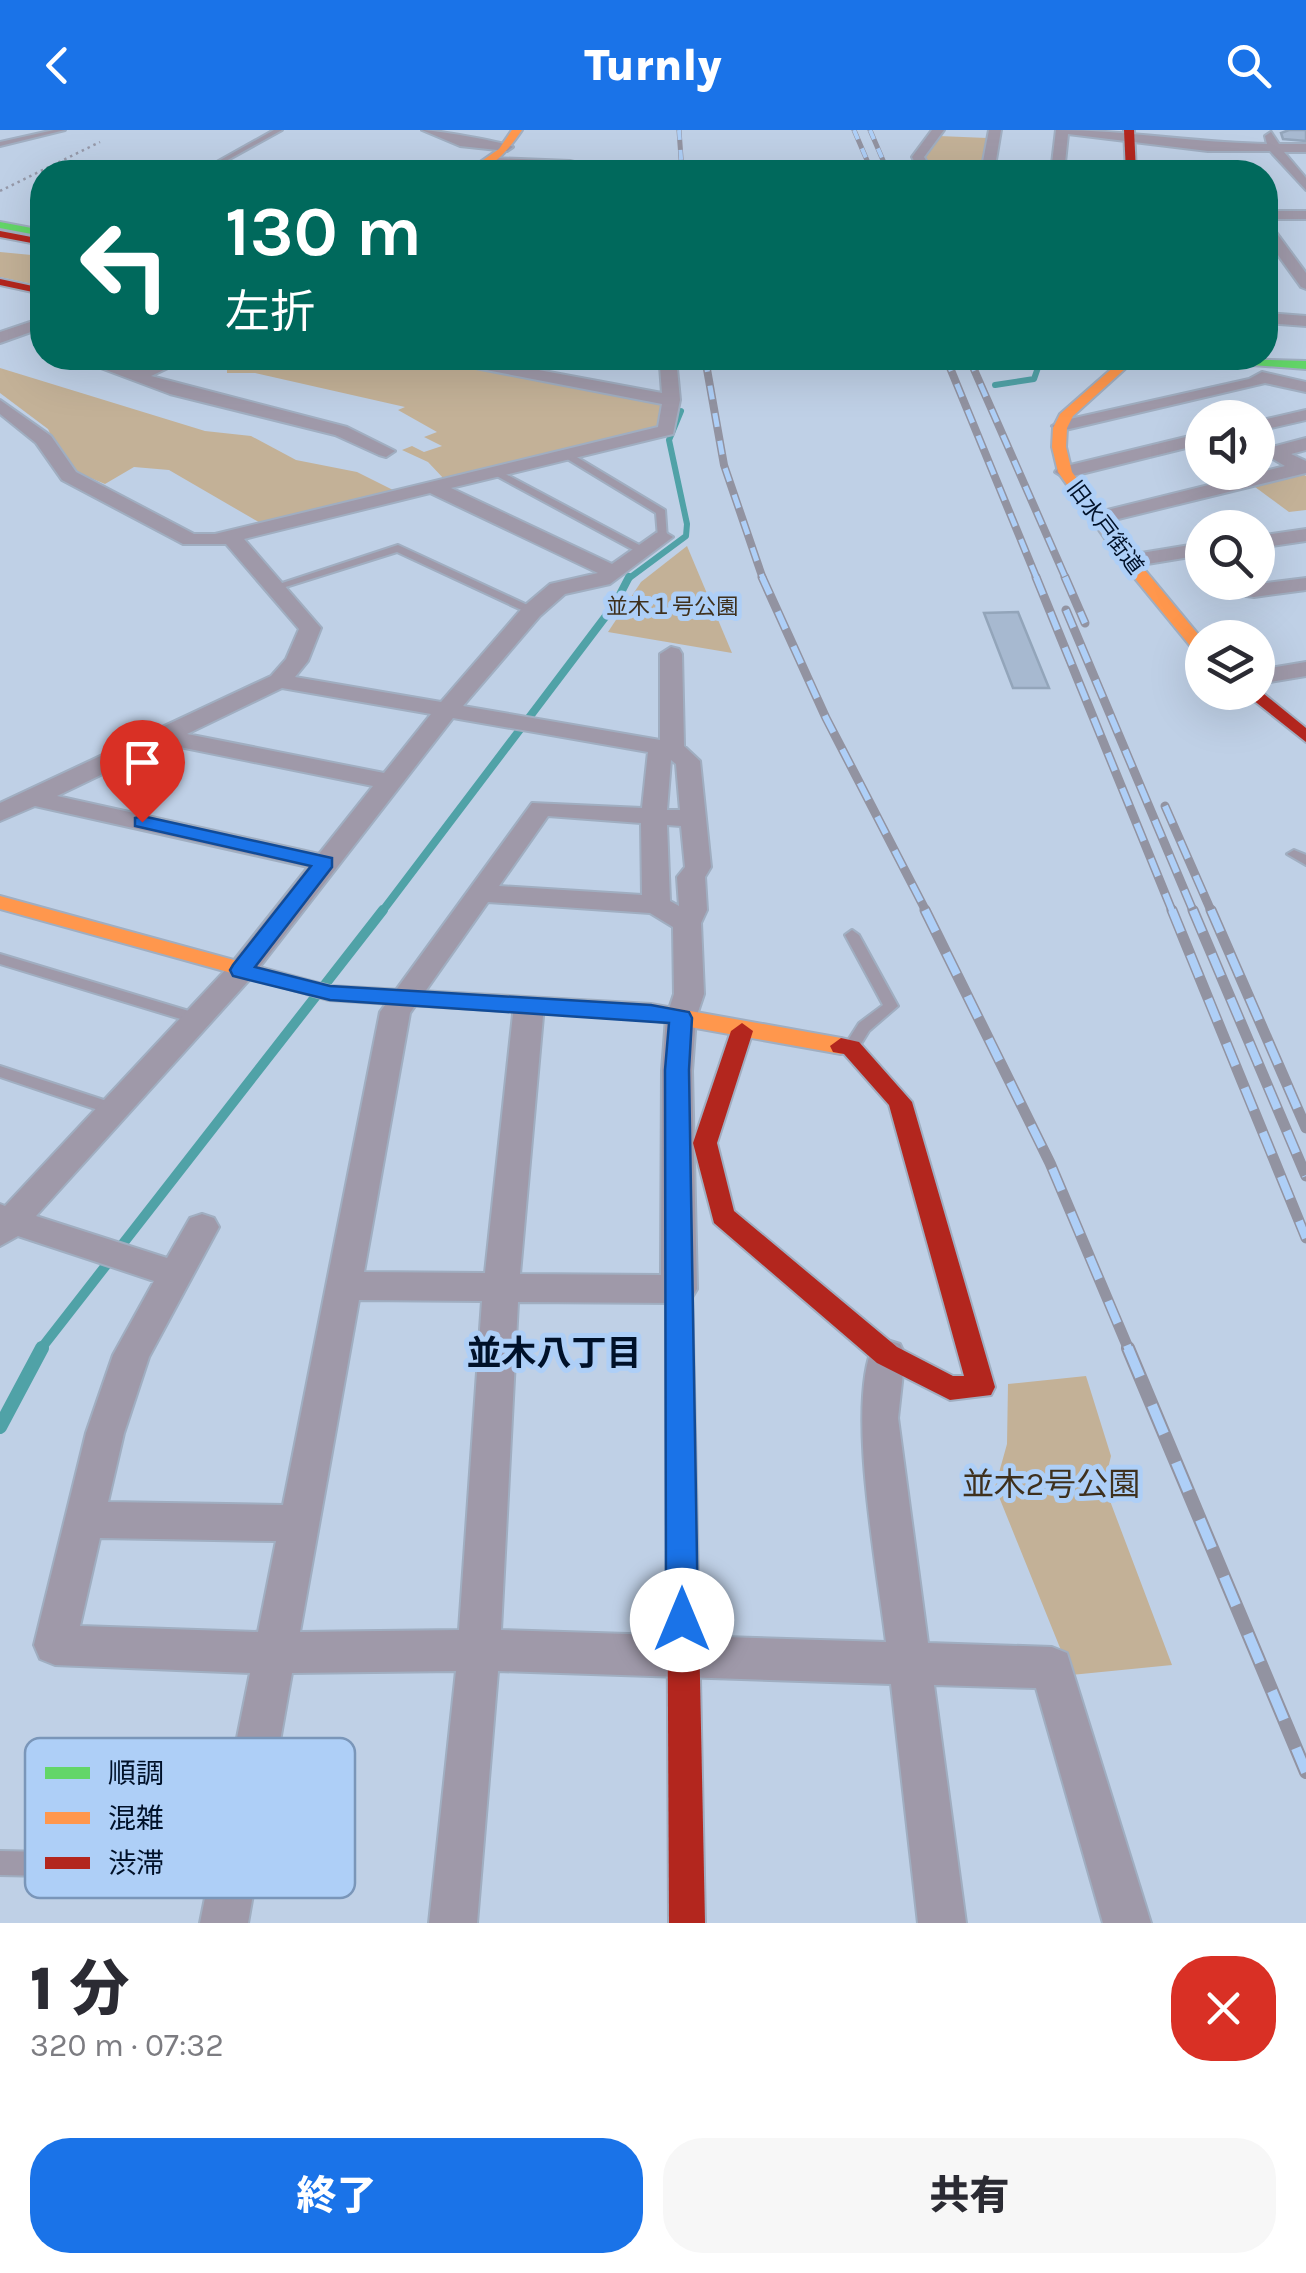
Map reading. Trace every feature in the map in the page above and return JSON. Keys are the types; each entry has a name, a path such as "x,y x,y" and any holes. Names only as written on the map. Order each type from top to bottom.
{"main road":[{"path":"1130,133 1131,160"},
{"path":"0,234 27,232"},
{"path":"0,246 27,232"},
{"path":"0,282 30,288"},
{"path":"1278,360 1306,356"},
{"path":"1278,364 1306,365"},
{"path":"1061,426 1083,395 1115,370"},
{"name":"旧水戸街道","path":"1061,426 1059,456 1065,472 1185,628"},
{"path":"1273,710 1306,737"},
{"path":"0,902 330,993 529,1004 681,1018 851,1048 900,1102 981,1388 950,1388 887,1355 722,1216 705,1143 742,1031"},
{"path":"679,1289 687,1923"}],"street":[{"path":"428,130 495,158"},
{"path":"920,160 938,130"},
{"path":"989,160 995,130"},
{"path":"1060,160 1064,130 1130,133 1208,154 1306,148"},
{"path":"1207,130 1208,154"},
{"path":"1270,130 1274,148 1302,181"},
{"path":"1281,176 1302,181"},
{"path":"1278,214 1306,215"},
{"path":"1278,245 1305,282"},
{"path":"1278,319 1306,321"},
{"path":"117,370 176,390 324,426 386,450"},
{"path":"134,376 150,370"},
{"path":"513,370 671,400"},
{"path":"0,404 44,440 54,461 68,476 190,540 230,538 667,430 671,400 669,370"},
{"path":"1061,426 1255,382 1259,370"},
{"path":"1275,370 1306,387"},
{"path":"1275,422 1306,415"},
{"path":"1065,472 1185,443"},
{"path":"1303,467 1275,452 1306,444"},
{"path":"1098,518 1303,467"},
{"path":"432,487 612,572"},
{"path":"1275,540 1306,535"},
{"path":"0,813 278,681 296,660 310,628 230,538"},
{"path":"173,1274 4,1223 241,970 446,710 532,611 558,589 603,580 652,543"},
{"path":"1130,561 1185,552"},
{"path":"1275,588 1306,584"},
{"path":"670,654 672,749"},
{"path":"1275,674 1306,668"},
{"path":"278,681 672,749 688,761 698,867 691,877 689,994 681,1018 677,1070 679,1289 341,1286"},
{"path":"162,736 389,782"},
{"path":"656,904 657,757 672,749"},
{"path":"33,798 324,862"},
{"path":"258,1738 395,1012 541,808 691,819"},
{"path":"480,893 656,904 688,923"},
{"path":"452,1923 479,1650 501,1288 529,1004"},
{"path":"202,1227 131,1355 105,1433 56,1645 274,1653 479,1650 1052,1668 1127,1923"},
{"path":"887,1355 879,1418 942,1923"},
{"path":"84,1520 297,1524"},
{"path":"224,1923 229,1898"}],"lane":[{"path":"0,144 62,130"},
{"path":"224,160 279,130"},
{"path":"495,158 525,160"},
{"path":"496,472 652,543 661,512 567,455"},
{"path":"272,588 398,548 532,611"},
{"path":"851,1048 864,1027 890,1006 852,935"},
{"path":"0,959 197,1019"},
{"path":"0,1071 114,1109"},
{"path":"0,1863 25,1864"}],"path":[{"path":"63,160 100,142"},
{"path":"0,191 30,176"}],"green space":[{"path":"939,136 987,138 982,160 923,157"},
{"path":"0,252 30,255 30,283 0,277"},
{"path":"0,368 205,431 251,436 296,460 357,472 395,491 262,524 169,470 134,467 105,484 76,472 60,454 48,429 0,393"},
{"path":"503,370 662,401 663,416 657,430 445,480 428,462 402,450 412,446 424,452 442,446 424,437 437,432 398,410 405,407 255,373 227,373"},
{"path":"1299,472 1306,476 1306,510 1289,512 1259,490 1275,490 1275,478"},
{"name":"並木１号公園","path":"687,546 732,653 608,632 641,582"},
{"name":"並木2号公園","path":"1086,1376 1111,1456 1104,1485 1172,1665 1071,1675 995,1487 1007,1444 1008,1384"}],"building":[{"path":"1306,130 1306,141 1283,139 1281,133"},
{"path":"1018,612 1049,688 1013,688 984,613"}],"waterway":[{"path":"995,385 1034,379 1037,370"},
{"path":"628,579 686,536 687,524 669,440 681,411"},
{"path":"381,913 615,604 629,577"},
{"path":"40,1350 383,910"},
{"path":"0,1427 42,1348"}],"railway":[{"path":"679,130 681,160"},
{"path":"854,130 867,160"},
{"path":"870,130 883,160"},
{"path":"707,370 724,465 763,579"},
{"path":"951,370 1037,579"},
{"path":"974,370 1066,579"},
{"path":"762,577 826,718 927,913"},
{"path":"1036,577 1173,913"},
{"path":"1065,577 1085,623"},
{"path":"1066,610 1194,913"},
{"path":"1165,806 1212,913"},
{"path":"925,910 1050,1163 1129,1350"},
{"path":"1172,910 1306,1238"},
{"path":"1193,910 1306,1176"},
{"path":"1211,910 1306,1128"},
{"path":"1128,1348 1306,1772"}],"traffic: fast":[{"path":"0,225 30,231"},
{"path":"1278,363 1306,365"}],"traffic: slow":[{"path":"489,160 502,151 517,130"},
{"path":"1117,370 1067,414 1060,428 1059,447 1065,472 1129,561 1185,629"},
{"path":"0,902 329,993 651,1012 841,1046"}],"traffic: jam":[{"path":"1129,130 1130,160"},
{"path":"0,234 30,240"},
{"path":"0,282 30,288"},
{"path":"1273,710 1306,737"},
{"path":"742,1031 705,1143 723,1216 887,1355 950,1388 981,1387 900,1102 851,1048 841,1046"},
{"path":"679,1289 687,1923"}],"district":[{"name":"並木八丁目","path":"554,1353"}],"route":[{"path":"142,822 324,862 241,970 330,993 651,1012 681,1018 677,1070 682,1620"}]}
